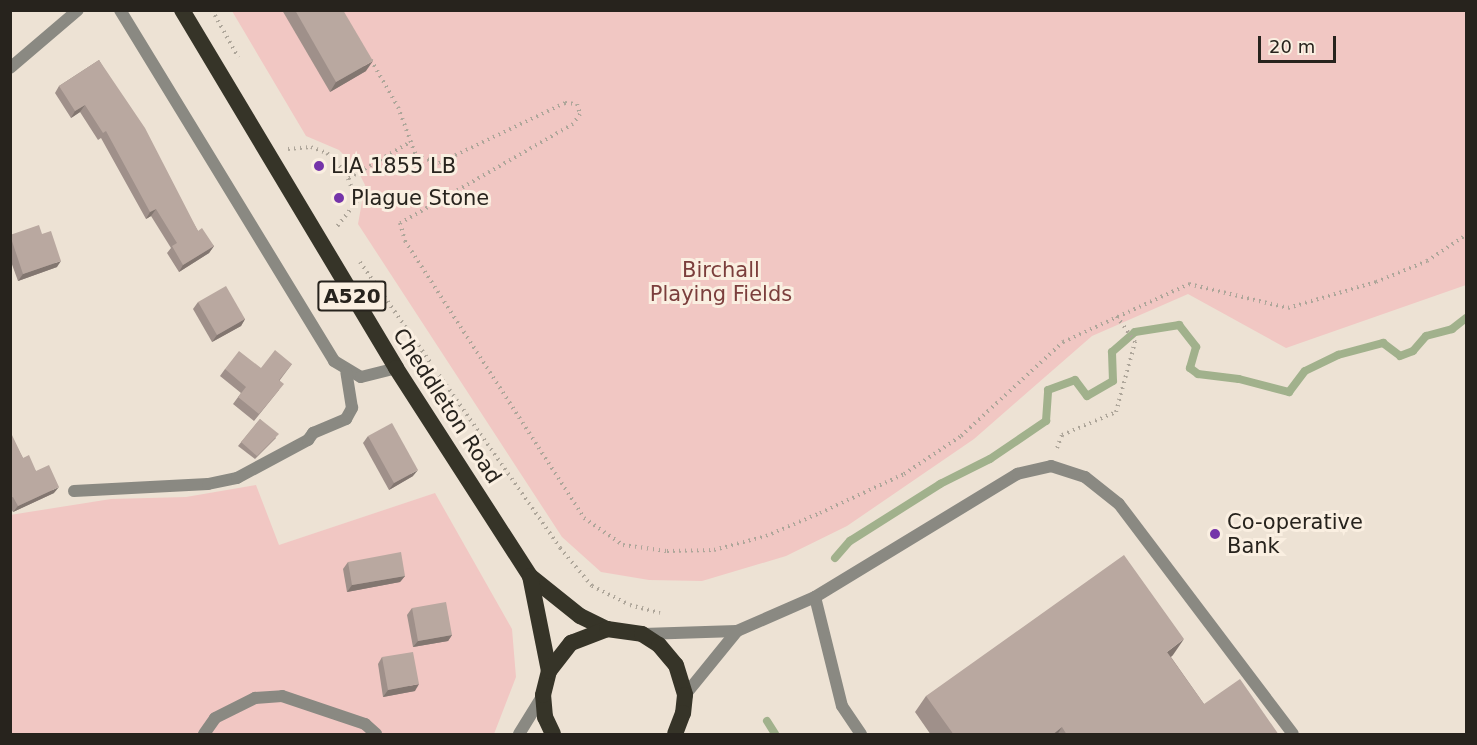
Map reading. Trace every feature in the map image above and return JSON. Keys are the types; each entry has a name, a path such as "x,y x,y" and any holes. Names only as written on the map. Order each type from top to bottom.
{"highway":[{"name":"Cheddleton Road","path":"182,10 396,368 530,576 580,616 607,629 642,634 669,654 681,677 685,695"},
{"name":"Cheddleton Road","path":"530,576 549,671"},
{"name":"Cheddleton Road","path":"553,735 545,717 543,694 549,671 572,643 607,629"},
{"path":"677,734 685,695"}],"street":[{"path":"10,68 78,10"},
{"path":"120,10 296,304 334,361 346,372 361,377 375,377 396,368"},
{"path":"74,491 207,484 237,478 308,440 313,433 346,419 352,408 346,372"},
{"path":"642,634 737,632 815,597 1017,474 1051,466 1085,477 1119,504 1293,735"},
{"path":"815,597 842,706 861,735"},
{"path":"685,695 737,632"},
{"path":"519,735 543,694"},
{"path":"204,735 215,718 255,698 282,696 365,724 376,735"}],"path":[{"path":"365,49 398,107 416,156 439,163 565,103 577,104 580,114 573,124 400,223 405,242 584,518 623,545 667,551 714,550 766,536 820,513 904,474 961,436 1063,342 1189,284 1288,308 1376,282 1427,261 1467,235"},
{"path":"349,178 411,142"},
{"path":"287,149 311,147 327,153 349,178 357,201 336,228 343,238"},
{"path":"357,257 560,548 592,586 630,605 668,615"},
{"path":"1051,466 1062,435 1116,412 1135,342 1117,316"}],"green space":[{"name":"Birchall Playing Fields","path":"232,11 1466,11 1466,285 1286,348 1188,294 1092,336 974,439 847,526 786,556 702,581 649,580 601,572 562,537 358,224 365,185 356,167 339,150 306,136"},
{"path":"256,485 279,545 435,493 512,629 516,677 494,734 11,734 10,515 111,499 186,497"}],"building":[{"path":"295,10 343,10 373,61 336,82"},
{"path":"99,60 145,128 198,231 202,228 214,246 183,265 172,246 177,243 156,209 150,212 106,131 103,133 85,105 75,111 59,86"},
{"path":"39,225 42,234 51,231 61,261 23,274 10,235"},
{"path":"226,286 245,319 217,335 198,302"},
{"path":"275,350 292,364 279,380 284,384 259,414 238,397 246,387 225,369 239,351 261,368"},
{"path":"260,419 279,434 257,456 241,442"},
{"path":"392,423 418,470 394,483 368,436"},
{"path":"10,435 23,458 29,455 36,471 49,465 59,487 18,506 13,497 10,498"},
{"path":"401,552 405,576 352,585 348,562"},
{"path":"1124,555 1184,639 1167,652 1204,704 1240,679 1279,735 1067,735 1062,727 1052,735 954,735 926,696"},
{"path":"446,602 452,635 418,641 412,608"},
{"path":"413,652 419,684 388,690 382,657"}],"waterway":[{"path":"835,558 850,541 940,484 990,459 1046,421 1048,390 1075,380 1087,396 1113,381 1112,352 1135,332 1179,325 1196,347 1190,368 1198,374 1239,379 1289,392 1305,371 1338,355 1383,343 1400,356 1413,351 1426,336 1452,329 1466,318"},
{"path":"767,721 775,734"}],"place":[{"name":"LIA 1855 LB","path":"319,166"},
{"name":"Plague Stone","path":"339,198"},
{"name":"Co-operative Bank","path":"1215,534"}]}
